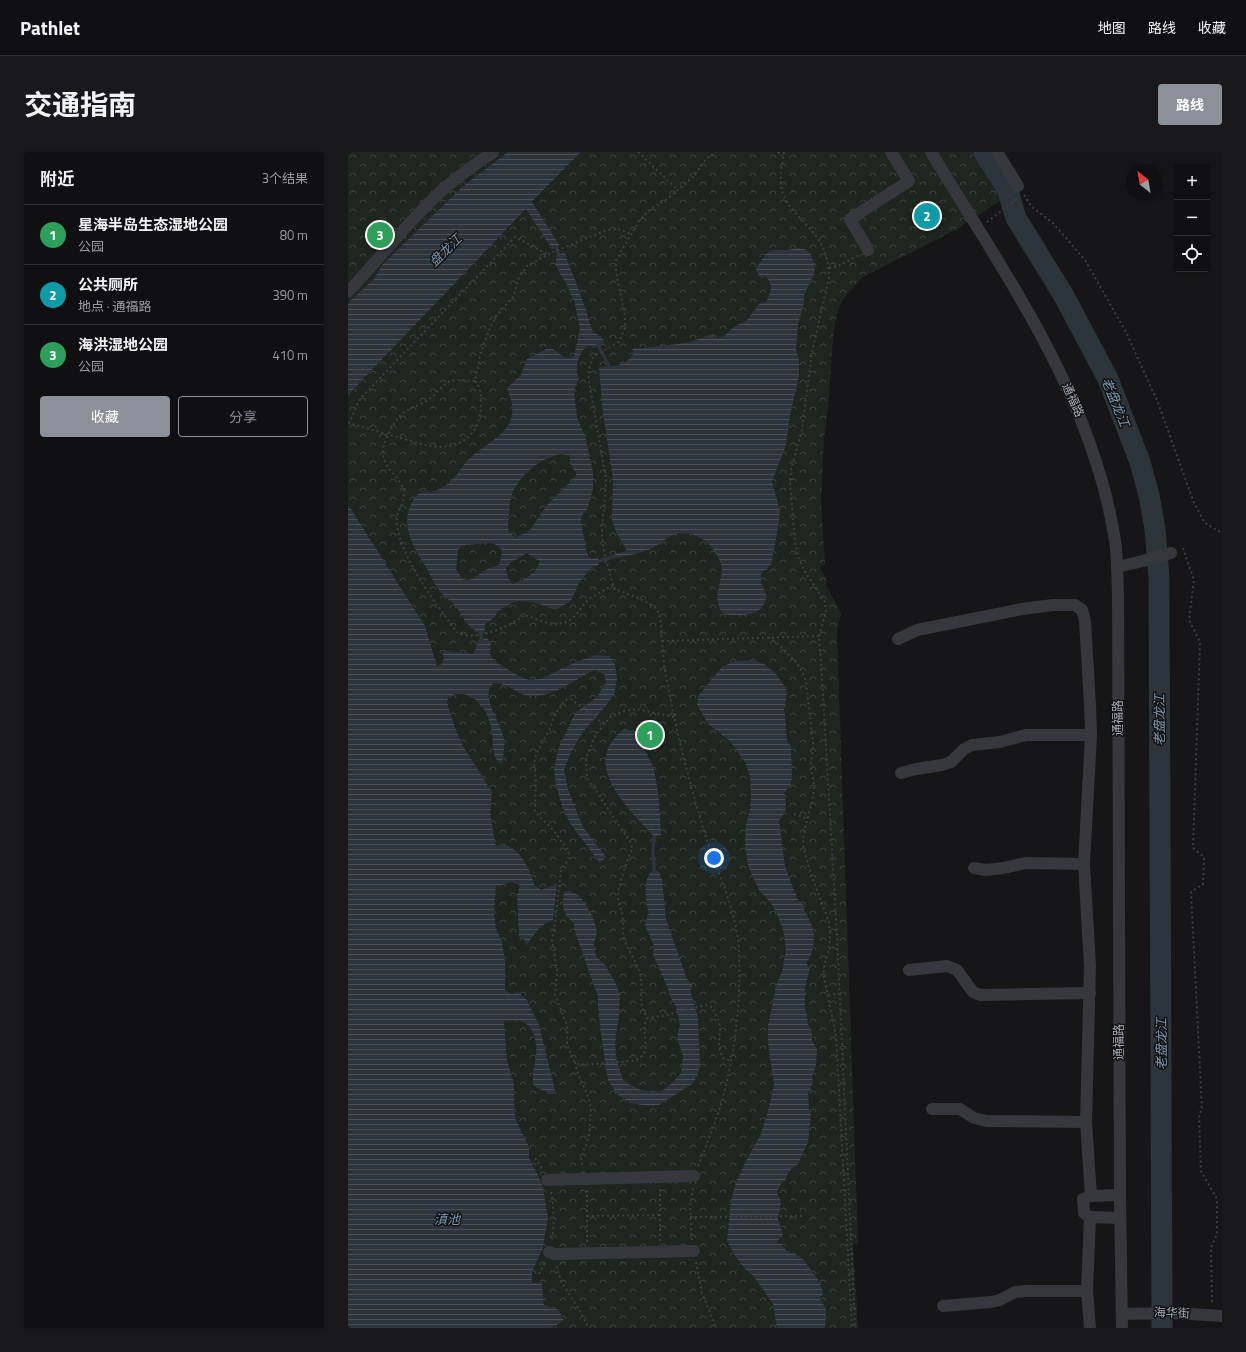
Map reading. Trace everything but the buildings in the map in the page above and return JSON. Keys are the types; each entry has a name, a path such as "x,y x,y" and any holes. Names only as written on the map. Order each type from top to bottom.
{"street":[{"path":"348,292 393,240 436,196 465,171 493,152"},
{"path":"868,250 850,219 909,181 891,152"},
{"name":"通福路","path":"931,152 1033,321 1059,369 1079,412 1096,458 1116,542 1122,1328"},
{"path":"997,152 1018,186"},
{"path":"1117,567 1171,553"},
{"path":"898,639 917,630 1022,608 1053,605 1075,605 1082,610 1090,704 1091,735 1084,864 1090,966 1086,1122 1091,1196"},
{"path":"901,773 951,762 964,749 972,745 1000,742 1026,735 1091,735"},
{"path":"974,868 986,870 1026,863 1084,864"},
{"path":"909,970 947,966 957,970 973,992 980,994 1090,993"},
{"path":"932,1109 960,1109 974,1118 987,1121 1086,1122"},
{"path":"547,1180 694,1176"},
{"path":"1120,1196 1091,1196 1084,1199 1084,1213 1090,1217 1120,1218"},
{"path":"1090,1217 1087,1290 1090,1328"},
{"path":"552,1253 694,1251"},
{"path":"942,1306 991,1302 1000,1300 1015,1292 1087,1290"},
{"name":"海华街","path":"1122,1314 1175,1313 1217,1315"}],"path":[{"path":"638,152 678,190"},
{"path":"716,152 707,158 692,178 667,199 648,211 639,221 616,260 616,272 625,316 625,328 619,342 594,356 588,375 606,479 606,492 602,516 602,538 614,589 647,603 657,611 660,620 663,660 674,717 704,833 730,902 738,932 740,954 738,1005 734,1041 722,1100 694,1176 690,1208 694,1251 702,1293 716,1328"},
{"path":"778,152 783,156"},
{"path":"784,152 780,175 784,196 791,208 815,234 824,247 829,268 829,278 812,352 802,429 790,482 795,541 798,556 804,570 825,602 826,612 819,636 837,936 855,1328"},
{"path":"978,229 1023,193 1032,207 1053,223 1085,260 1126,332 1158,403 1194,504 1205,523 1220,532"},
{"path":"475,380 481,352 490,328 496,316 513,297 519,278 527,266 553,252 607,230 618,229 631,234"},
{"path":"549,255 515,237 360,399 349,422 389,434 428,446 440,448 451,446 463,441 472,434 477,426 480,416 481,394 479,384 475,380 451,381 444,385 432,398 402,414 393,424 389,434 384,445 383,456 401,484 404,494 397,513 396,522 398,536 428,593 457,632 468,636 491,633 525,615 544,623 555,624 565,622 574,617 588,600 613,585"},
{"path":"829,268 847,262 868,250"},
{"path":"1183,548 1194,580 1189,620 1200,642 1192,848 1204,857 1203,884 1191,892 1202,1109 1199,1115 1201,1171 1217,1199 1217,1234 1211,1248 1217,1315"},
{"path":"662,641 819,636"},
{"path":"769,637 795,661 802,671 806,681 813,743 811,766 814,785 813,797 803,839 804,851 811,874 829,922 829,948 824,967 824,978 836,1036 852,1328"},
{"path":"587,1253 587,1179 582,1166 581,1154 588,1142 590,1102 567,1045 567,1025 555,995 557,970 552,940 560,877 562,868 570,855 554,831 539,816 536,810 536,782 534,764 536,754 550,728 554,716 565,700 571,699 604,724"},
{"path":"574,1061 579,1065 593,1065 633,1061 640,1058 644,1054 646,1046 644,1027 647,1018 642,1007 640,997 642,982 640,972 625,941 618,894 632,850 631,843 587,778 586,758 595,736 604,724 609,718 624,711 636,709 674,717"},
{"path":"794,814 808,819"},
{"path":"830,936 837,936"},
{"path":"828,995 839,994"},
{"path":"647,1018 663,1016 705,1005 712,1007 719,1020 719,1050 723,1058 730,1061"},
{"path":"536,1158 547,1180 553,1205 554,1221 552,1253 559,1276 589,1328"},
{"path":"660,1177 660,1252"},
{"path":"587,1216 660,1216"},
{"path":"690,1217 805,1216"},
{"path":"847,1241 851,1240"},
{"path":"539,1274 552,1253"}],"green space":[{"path":"348,152 508,152 463,186 382,265 374,279 348,303"},
{"path":"581,152 984,152 1007,188 1009,195 957,229 863,277 848,293 840,305 835,322 824,439 821,502 825,564 820,568 826,578 826,585 841,613 837,632 858,1244 853,1244 858,1328 551,1328 564,1321 559,1310 544,1305 542,1284 532,1283 532,1272 543,1248 546,1233 537,1173 529,1158 529,1147 515,1118 514,1084 507,1060 504,1021 502,941 496,928 494,911 496,887 496,846 491,829 491,792 471,762 454,725 425,626 348,504 348,395"}],"water":[{"name":"盘龙江","path":"508,152 581,152 532,202 560,246 552,249 526,209 348,395 348,303 374,279 382,265 463,186"},
{"path":"797,248 810,252 815,267 814,274 804,295 804,302 798,325 796,349 799,360 799,375 790,416 786,445 772,481 780,511 771,565 761,574 761,582 767,597 763,606 759,610 750,614 723,614 719,607 717,596 722,570 721,564 717,555 709,544 699,537 682,533 676,534 648,550 615,558 614,554 627,551 616,532 612,520 613,478 603,413 599,367 619,365 627,361 634,353 632,349 687,343 710,335 717,338 724,336 734,327 747,320 760,303 766,302 771,286 766,276 762,278 759,276 756,269 761,260 770,251"},
{"path":"564,252 593,332 602,337 604,342 593,348 591,346 585,347 580,355 577,367 579,379 574,391 577,417 586,439 593,472 593,489 587,510 582,515 581,521 586,550 589,557 592,559 598,557 599,565 591,568 579,583 571,601 557,609 552,609 534,602 514,602 498,611 494,618 485,624 485,631 475,632 456,606 441,593 434,583 411,540 407,524 408,515 414,498 417,495 435,491 447,485 453,480 469,459 504,431 512,414 512,402 507,388 521,375 527,359 546,349 553,349 564,357 569,358 574,356 580,329 575,304 567,285 556,266 556,255","holes":["560,454 569,455 572,466 576,472 576,476 548,504 530,530 515,537 510,532 508,525 510,499 515,487 531,469 545,459","495,544 502,550 500,564 487,569 472,579 462,579 456,569 458,550 461,546","527,553 539,561 539,565 534,572 521,581 513,584 508,577 506,568 510,563"]},
{"name":"滇池","path":"348,504 425,626 437,666 442,664 444,657 442,653 446,651 473,654 478,640 487,638 491,643 490,654 494,661 519,676 529,680 541,679 578,661 596,655 610,656 615,664 617,679 614,695 583,732 571,752 564,770 568,789 583,827 606,857 600,863 570,823 562,806 556,785 554,770 558,749 575,713 597,697 606,682 604,674 594,670 552,692 534,696 525,695 506,686 494,683 490,689 489,696 504,739 502,764 495,757 491,726 489,719 481,705 470,696 464,694 449,696 447,702 454,725 463,746 492,792 491,819 496,846 506,845 516,851 528,868 534,885 541,890 557,884 553,920 544,924 527,945 524,939 519,937 517,895 520,885 511,882 496,887 494,911 496,928 502,941 505,962 505,991 512,994 518,992 527,1000 539,1025 556,1094 549,1094 534,1086 533,1076 536,1050 535,1040 531,1028 522,1021 504,1021 507,1060 514,1084 515,1118 529,1147 529,1158 543,1187 548,1218 543,1248 532,1272 532,1283 542,1283 544,1305 559,1310 564,1321 551,1328 348,1328"},
{"path":"752,660 764,664 775,673 787,692 784,711 787,741 791,746 792,778 790,786 784,793 786,810 779,820 785,867 798,900 805,906 804,910 812,925 814,934 812,952 806,963 810,968 805,988 805,1010 808,1024 812,1031 812,1040 817,1049 816,1065 812,1077 813,1083 810,1088 812,1091 808,1093 809,1110 811,1114 808,1142 798,1164 792,1168 786,1176 787,1178 780,1185 777,1193 781,1201 778,1219 783,1234 782,1237 776,1242 781,1244 786,1250 802,1258 820,1283 823,1294 820,1297 820,1300 826,1308 825,1328 777,1328 773,1304 752,1274 745,1269 734,1254 727,1241 731,1201 736,1182 760,1136 774,1085 768,1043 768,1026 776,986 782,972 786,950 784,934 778,916 771,903 759,890 748,866 745,844 746,825 751,806 751,792 750,776 745,762 730,741 708,724 697,705 698,696 722,667 735,661"},
{"path":"624,729 638,734 654,769 659,799 661,835 654,837 621,800 612,786 607,771 606,757 611,743"},
{"path":"654,869 659,872 662,880 666,919 687,979 693,986 690,990 698,1017 700,1066 697,1077 692,1084 659,1105 649,1106 630,1103 616,1093 609,1082 606,1072 598,997 574,929 574,923 567,917 563,902 564,892 570,891 580,896 593,917 596,927 597,933 594,944 596,956 605,965 620,994 619,1017 615,1039 616,1058 623,1080 641,1090 653,1092 662,1091 681,1073 683,1056 677,1038 680,1024 676,1007 653,955 654,946 645,925 649,914 646,897 646,884 647,879"}],"waterway":[{"name":"老盘龙江","path":"984,152 1007,188 1016,218 1064,296 1108,379 1140,462 1149,495 1155,529 1159,577 1162,1328"},
{"path":"556,248 559,254"},
{"path":"598,345 609,366"},
{"path":"599,561 615,556"},
{"path":"480,632 482,639"},
{"path":"654,837 654,869"}],"place":[{"name":"公共厕所","path":"927,216"},
{"name":"海洪湿地公园","path":"380,235"},
{"name":"星海半岛生态湿地公园","path":"650,735"}]}
